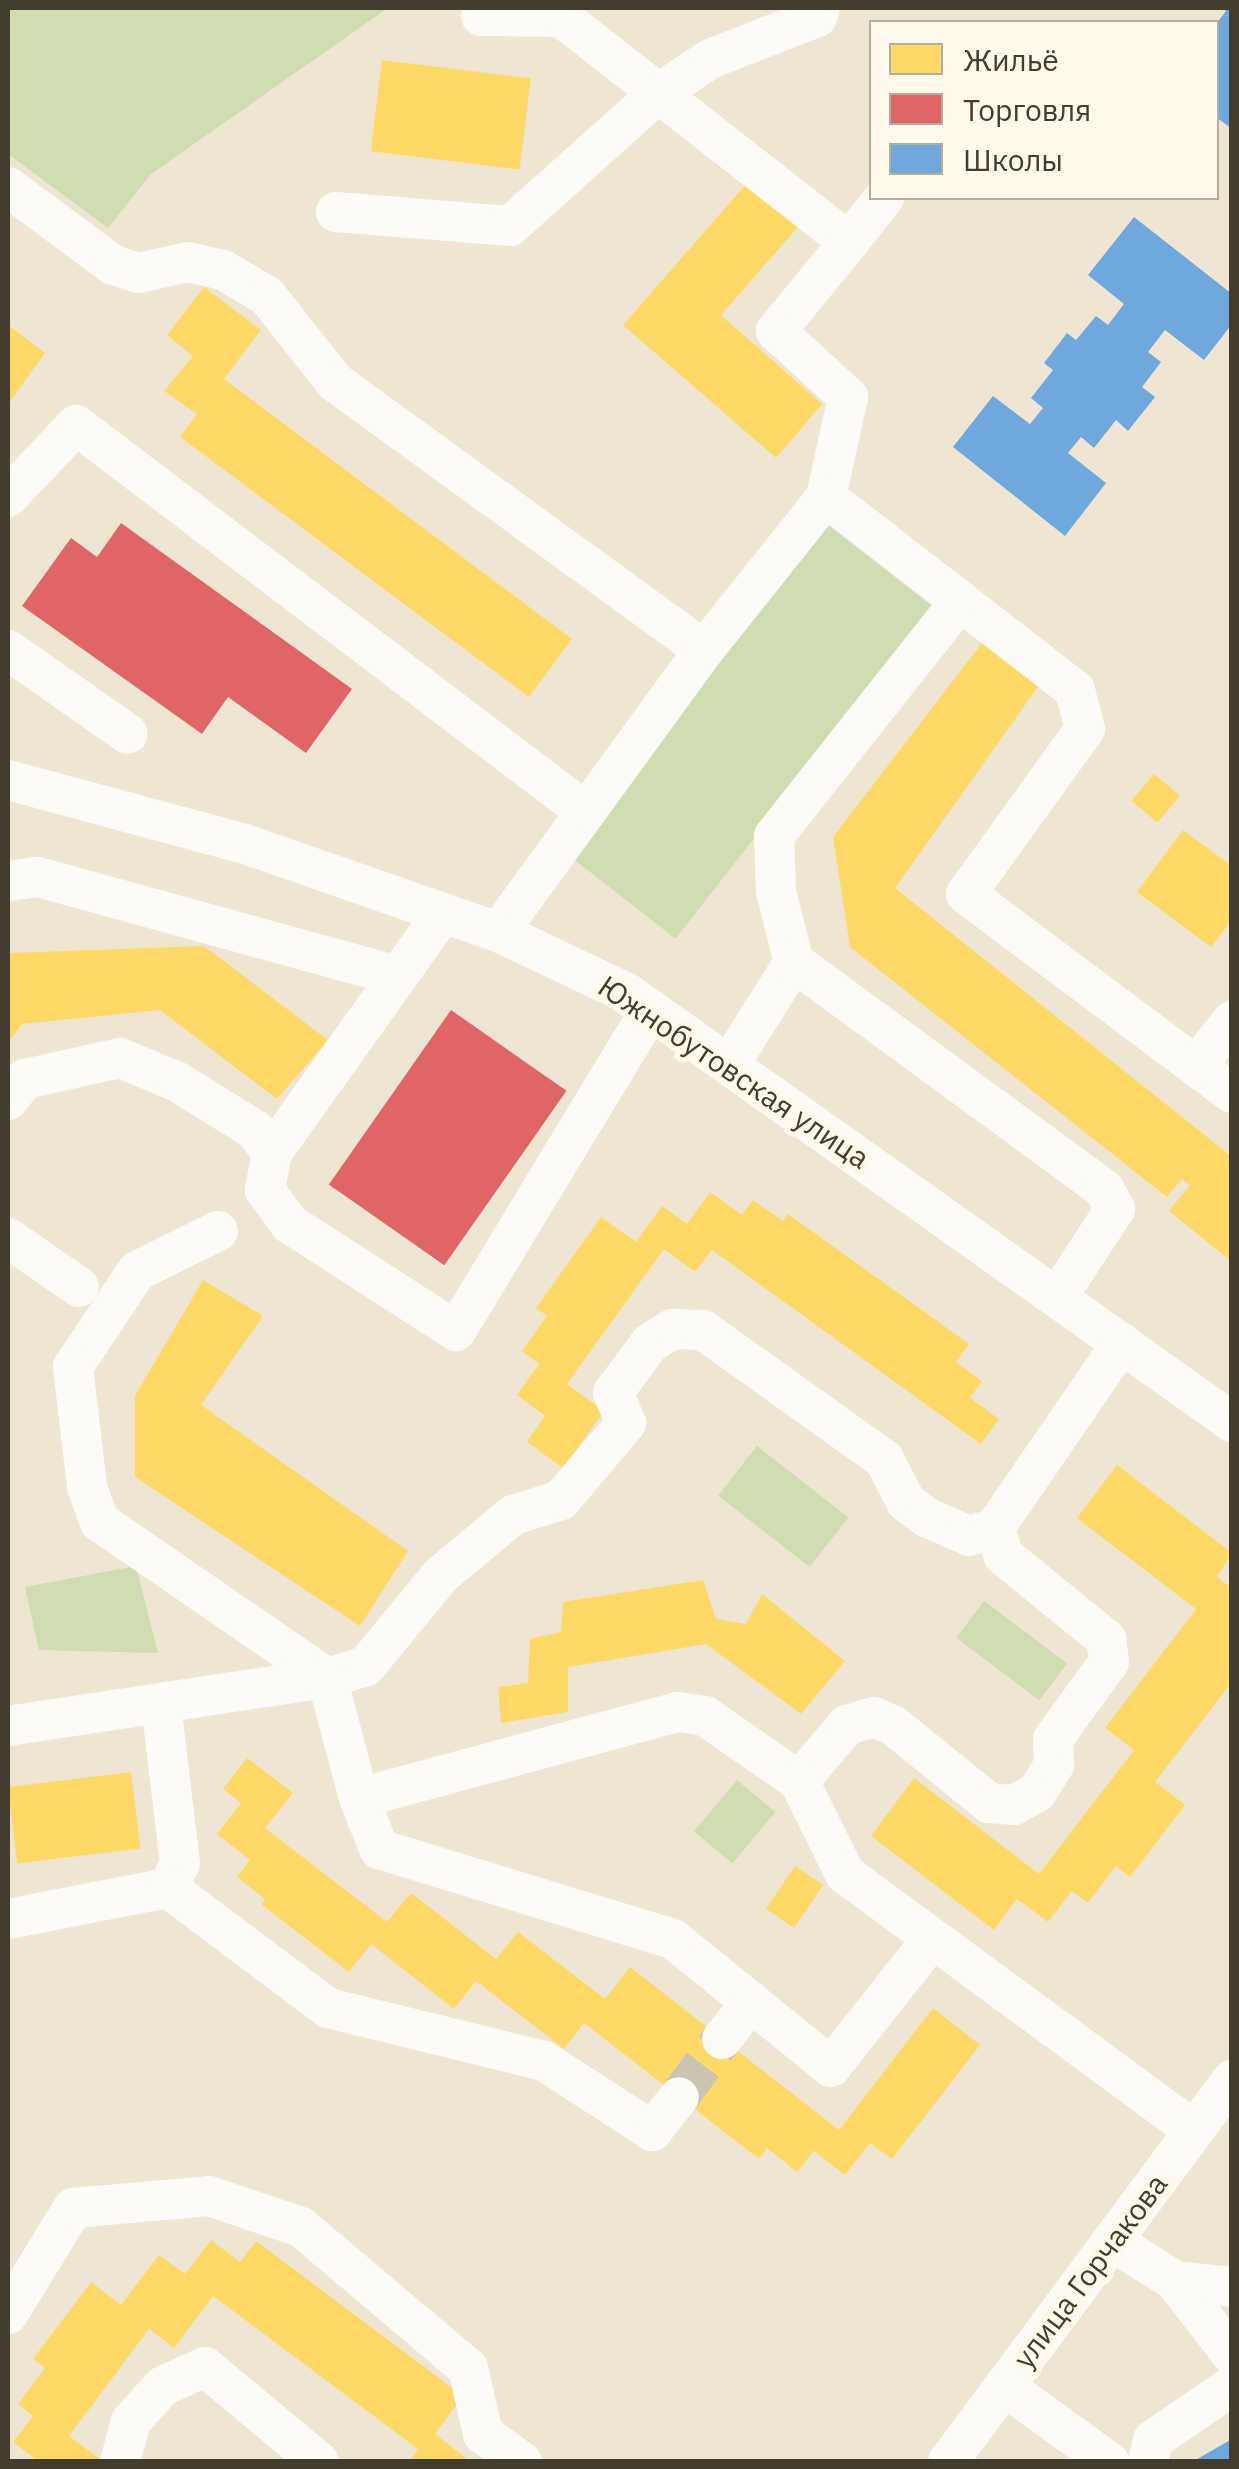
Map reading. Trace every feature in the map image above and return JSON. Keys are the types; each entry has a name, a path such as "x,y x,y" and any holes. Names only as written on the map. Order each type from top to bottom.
{"street":[{"path":"336,212 510,226 659,92 710,59 817,17 820,8"},
{"path":"481,16 561,17 849,242"},
{"path":"8,188 113,265 140,273 188,262 223,270 267,296 336,382 704,650"},
{"path":"498,932 704,650 826,496 848,398 776,332 882,200"},
{"path":"8,498 76,424 586,812"},
{"path":"826,496 1075,690 1084,729 966,894 1232,1093"},
{"path":"960,600 774,836 776,892 794,962 1104,1189 1115,1209 1058,1296"},
{"path":"8,650 128,734"},
{"name":"Южнобутовская улица","path":"8,780 245,844 498,932 651,1010 731,1062 1231,1419"},
{"path":"8,881 38,877 398,976"},
{"path":"443,913 272,1154 265,1190 290,1224 456,1330 651,1010"},
{"path":"731,1062 794,962"},
{"path":"1196,1066 1232,1021"},
{"path":"8,1100 25,1080 120,1058 176,1081 239,1120 272,1154"},
{"path":"218,1232 137,1271 74,1367 88,1487 100,1522 327,1678 359,1798 379,1849 673,1939 831,2067 932,1939"},
{"path":"8,1238 80,1287"},
{"path":"8,1726 327,1678 366,1666 441,1575 513,1515 561,1500 626,1423 613,1393 650,1342 672,1330 703,1330 884,1459 906,1502 926,1517 969,1536 994,1529 1122,1343"},
{"path":"800,1781 847,1725 874,1717 894,1726 989,1803 1014,1805 1037,1792 1054,1765 1054,1739 1109,1662 1106,1639 1004,1556 994,1529"},
{"path":"161,1704 180,1863 168,1888"},
{"path":"359,1798 678,1712 705,1716 800,1781 845,1874 1194,2130"},
{"path":"8,1919 168,1888 328,2008 544,2061 652,2131 678,2097"},
{"path":"722,2039 750,2002"},
{"name":"улица Горчакова","path":"948,2462 1232,2080"},
{"path":"8,2314 72,2208 209,2196 301,2226 454,2356 468,2368 483,2434 522,2462"},
{"path":"1112,2241 1175,2281 1232,2355"},
{"path":"1175,2281 1232,2287"},
{"path":"120,2462 131,2421 163,2386 204,2367 319,2462"},
{"path":"1004,2386 1109,2462"},
{"path":"1148,2462 1153,2440 1232,2386"}],"green space":[{"path":"8,8 388,8 151,174 108,228 8,154"},
{"path":"823,521 934,608 676,939 564,852"},
{"path":"757,1446 848,1517 810,1567 718,1496"},
{"path":"136,1566 158,1653 39,1650 25,1587"},
{"path":"984,1601 1067,1664 1039,1700 956,1638"},
{"path":"737,1780 775,1812 732,1863 694,1831"}],"building: Жильё":[{"path":"382,60 531,78 520,170 371,151"},
{"path":"754,175 805,219 721,315 822,404 776,458 623,325"},
{"path":"204,287 261,330 224,379 572,639 529,697 180,437 197,414 164,391 193,356 167,335"},
{"path":"8,325 45,353 8,404"},
{"path":"985,639 1040,684 895,888 1232,1157 1232,1262 1169,1211 1190,1185 1182,1179 1167,1197 850,947 833,837"},
{"path":"1154,774 1180,796 1158,823 1132,801"},
{"path":"1183,830 1232,866 1232,920 1211,947 1137,892"},
{"path":"204,946 328,1040 277,1099 160,1010 22,1024 8,1043 8,953"},
{"path":"710,1192 742,1215 753,1200 783,1221 788,1214 969,1344 956,1362 982,1381 970,1398 999,1419 981,1444 712,1250 695,1272 664,1249 567,1384 604,1411 563,1468 527,1442 545,1416 517,1395 539,1364 522,1351 547,1316 536,1308 601,1217 636,1242 662,1206 687,1224"},
{"path":"203,1280 263,1316 201,1405 408,1551 360,1626 135,1477 135,1396"},
{"path":"1117,1465 1232,1553 1217,1577 1232,1588 1232,1682 1155,1782 1185,1805 1130,1877 1116,1866 1088,1903 1072,1891 1048,1922 1017,1899 994,1930 871,1836 914,1778 1039,1874 1134,1750 1105,1728 1196,1609 1077,1518"},
{"path":"703,1580 716,1619 746,1624 762,1594 845,1661 801,1714 706,1644 568,1667 568,1712 501,1723 498,1687 528,1683 530,1639 561,1632 563,1602"},
{"path":"247,1758 293,1793 265,1828 387,1922 411,1893 496,1959 518,1932 605,1999 630,1967 839,2130 933,2008 980,2045 892,2159 870,2143 845,2175 814,2151 797,2172 767,2148 759,2159 584,2023 564,2049 476,1981 454,2009 371,1944 349,1972 261,1904 265,1899 237,1877 250,1860 217,1834 241,1803 223,1789"},
{"path":"131,1772 140,1848 17,1864 8,1787"},
{"path":"795,1866 823,1885 794,1928 766,1909"},
{"path":"211,2240 240,2262 256,2241 463,2396 435,2434 471,2462 409,2462 418,2449 213,2296 174,2348 149,2329 69,2436 104,2462 39,2462 13,2442 33,2416 18,2404 45,2368 33,2359 91,2282 121,2305 159,2255 185,2274"}],"building: Торговля":[{"path":"121,523 352,689 306,753 228,697 202,734 22,606 71,538 97,557"},
{"path":"451,1010 567,1091 444,1265 329,1184"}],"building: Школы":[{"path":"1221,8 1232,8 1232,129 1219,119 1219,20 1226,11"},
{"path":"1134,217 1232,294 1232,324 1204,360 1165,330 1148,352 1161,362 1142,387 1155,397 1128,431 1116,420 1094,448 1081,437 1068,453 1106,483 1065,536 953,447 993,396 1030,424 1043,408 1031,398 1053,370 1044,363 1067,333 1076,340 1096,316 1108,325 1124,304 1088,275"},
{"path":"1232,2439 1232,2462 1192,2462"}],"tunnel":[{"path":"679,2097 722,2039"}]}
